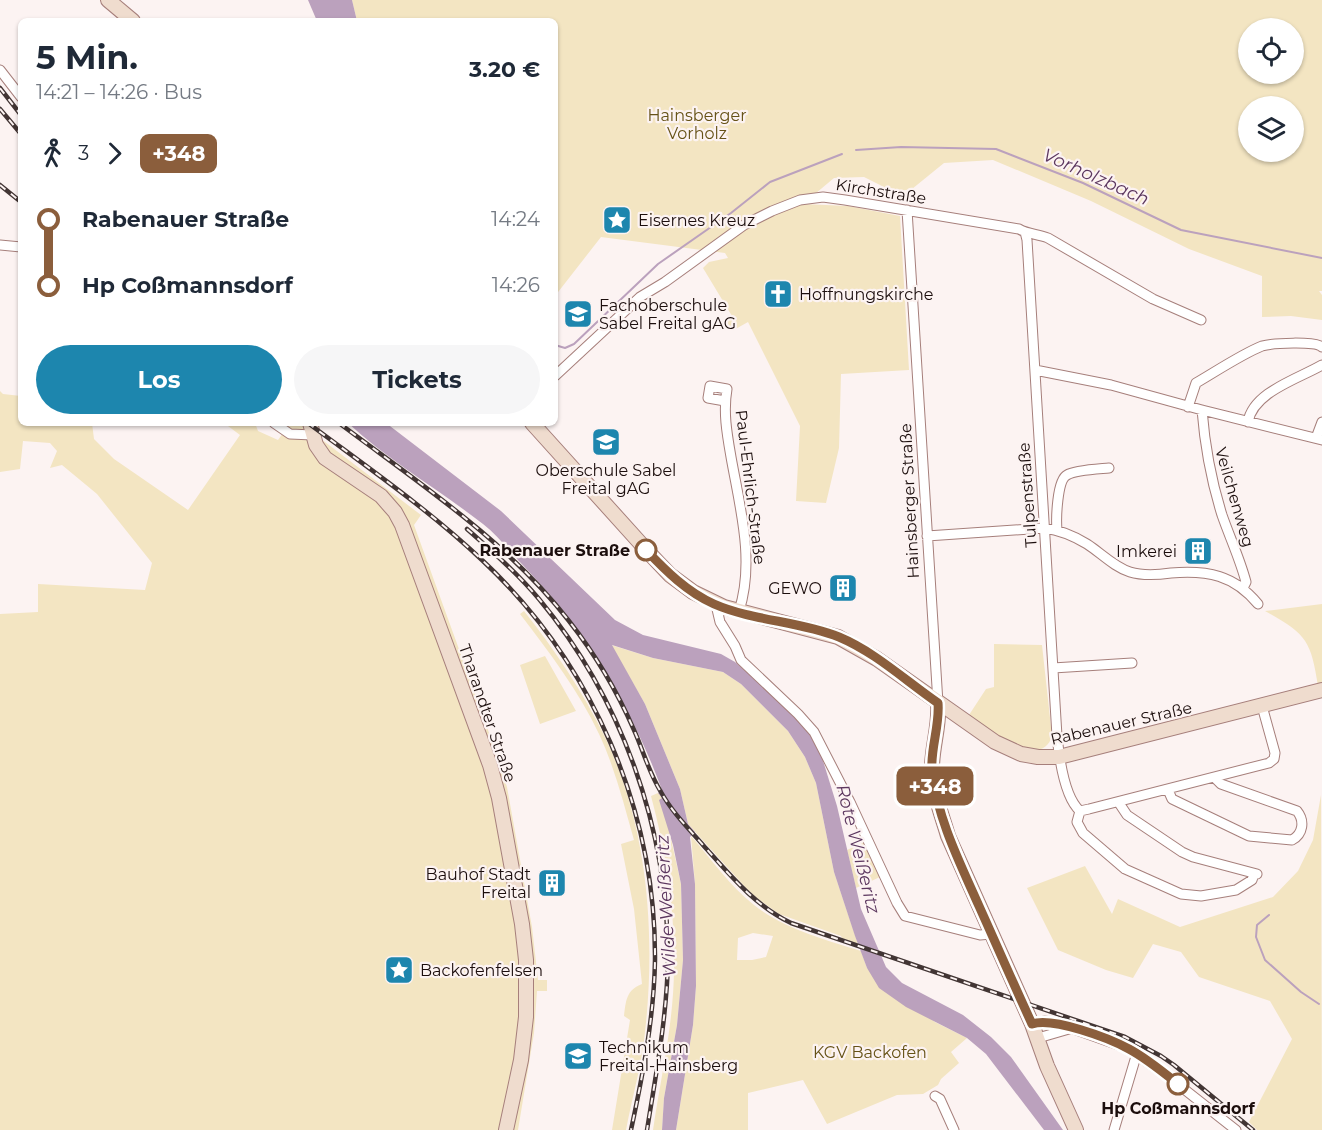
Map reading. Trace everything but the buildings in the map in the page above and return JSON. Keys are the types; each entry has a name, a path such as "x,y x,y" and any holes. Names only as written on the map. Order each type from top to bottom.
{"main road":[{"path":"108,0 129,18"},
{"name":"Rabenauer Straße","path":"535,426 661,565 687,588 716,604 838,637 877,659 985,735 1021,754 1059,757 1322,690"},
{"name":"Tharandter Straße","path":"311,429 325,458 381,496 395,512 402,525 493,772 509,848 526,960 526,1017 521,1060 506,1130"},
{"name":"Hainsberger Straße","path":"938,703 939,724 932,769 948,836 1032,1024"},
{"path":"1032,1024 1047,1066 1076,1130"}],"street":[{"path":"0,70 18,93"},
{"name":"Kirchstraße","path":"558,373 640,297 665,282 744,225 800,200 823,197 1031,232 1048,238 1153,299 1201,320"},
{"name":"Hainsberger Straße","path":"907,210 938,703"},
{"name":"Tulpenstraße","path":"1025,232 1059,757 1071,800 1080,810 1077,822 1083,833 1125,869 1181,894 1201,896 1236,890 1257,874 1182,852 1127,815 1119,803"},
{"path":"0,245 18,247"},
{"path":"1188,407 1196,383 1263,346 1308,343 1318,343 1322,346"},
{"path":"1248,422 1249,413 1260,398 1322,365"},
{"path":"1035,370 1111,385 1188,407 1319,439 1322,422"},
{"name":"Paul-Ehrlich-Straße","path":"725,401 727,431 747,558 747,584 739,611"},
{"name":"Veilchenweg","path":"1202,410 1203,437 1208,465 1222,516 1246,582 1244,586 1240,586"},
{"path":"278,426 290,434 311,429"},
{"path":"1057,530 1059,492 1066,475 1109,468"},
{"path":"927,536 1044,528 1057,530 1086,543 1127,571 1152,575 1205,573 1240,586 1258,604"},
{"path":"716,604 720,622 741,660 814,732 829,758 905,916 980,935 991,934"},
{"path":"1053,668 1132,663"},
{"path":"1080,810 1119,803 1269,763 1274,759 1272,740 1262,706"},
{"path":"1168,790 1172,799 1249,836 1292,840 1301,832 1301,816 1297,811 1221,784 1215,778"},
{"path":"1032,1024 1044,1021 1057,1023 1108,1040 1137,1053 1236,1130"},
{"path":"1038,1038 1062,1030 1075,1029"},
{"path":"1114,1130 1137,1053"},
{"path":"935,1095 940,1099 954,1130"}],"green space":[{"name":"Hainsberger Vorholz","path":"352,0 1322,0 1322,291 1319,291 1322,295 1322,320 1291,316 1262,317 1262,276 1189,249 1091,201 993,160 944,163 912,189 894,192 864,177 834,178 803,204 848,206 900,216 909,370 841,374 839,448 826,503 796,501 800,426 748,322 732,331 726,321 732,316 703,268 709,262 728,258 725,253 601,237 558,292 558,18 356,18"},
{"path":"0,391 3,394 18,396 18,426 92,426 94,439 114,459 188,510 240,435 228,426 256,426 258,431 278,440 288,426 304,426 421,515 414,525 507,787 532,927 538,980 547,980 547,991 537,991 534,1033 518,1130 0,1130 0,614 38,612 38,584 145,590 152,563 97,494 62,465 50,468 57,451 50,443 23,441 20,469 0,472"},
{"path":"1322,604 1322,685 1318,686 1313,658 1304,640 1290,626 1265,611"},
{"path":"524,611 568,672 605,737 620,771 639,844 649,919 648,995 642,1056 626,1130 612,1130 630,1020 624,1016 626,1001 633,989 642,984 634,909 621,844 634,840 614,773 599,734 573,687 520,614"},
{"path":"994,644 1042,645 1052,736 1046,746 1037,750 1025,749 1012,744 969,715 986,689 994,687"},
{"path":"611,645 653,658 723,672 741,684 788,731 805,757 816,783 834,872 858,944 779,914 746,888 688,824 680,789 645,704"},
{"path":"545,656 576,711 540,724 520,665"},
{"path":"658,793 662,798 681,884 683,960 677,1025 664,1098 662,1130 653,1130 669,1029 674,967 673,924 668,881 651,796"},
{"path":"1321,795 1322,1130 1257,1130 1249,1122 1292,1039 1270,1001 1199,977 1181,952 1153,944 1133,978 1106,970 1058,950 1027,888 1085,866 1112,914 1118,899 1180,927 1273,897 1298,871 1313,840"},
{"name":"KGV Backofen","path":"691,836 729,881 754,905 791,927 861,951 867,968 935,1022 967,1038 951,1052 959,1063 941,1079 938,1085 923,1094 897,1095 827,1124 803,1080 748,1093 748,1130 676,1130 693,1025 696,986 695,884","holes":["753,933 773,936 766,957 737,960 738,938"]},
{"path":"865,842 880,877 856,888 847,850"}],"shaded area":[{"path":"308,0 352,0 356,18 316,18"},
{"path":"351,426 390,426 501,511 615,620 643,635 721,654 735,662 787,707 812,736 820,751 837,806 861,909 886,967 902,983 963,1015 991,1037 1011,1057 1063,1130 1044,1130 986,1054 967,1038 906,1007 879,988 867,968 834,872 816,783 805,757 788,731 741,684 723,672 653,658 612,645 645,704 680,789 688,824 695,832 690,837 695,884 696,986 693,1025 676,1130 662,1130 664,1098 677,1025 683,960 681,884 673,845 659,800 662,798 658,793 662,790 649,758 602,667 541,585 488,528"}],"waterway":[{"name":"Vorholzbach","path":"856,150 901,147 996,149 1083,183 1181,230 1322,258"},
{"name":"Vorholzbach","path":"558,346 565,348 574,344 658,264 731,213 770,182 842,154"},
{"path":"1269,915 1257,925 1256,937 1265,960 1301,992 1319,1004"}],"railway":[{"path":"0,88 18,111"},
{"path":"0,109 18,130"},
{"path":"0,185 18,200"},
{"path":"312,426 440,523 482,560 521,601 556,645 585,692 610,742 630,794 644,848 652,904 655,960 653,1003 644,1067 631,1130"},
{"path":"343,426 461,514 518,564 544,592 579,634 605,673 627,715 653,777 670,806 733,878 765,907 791,923 1125,1037 1174,1065 1253,1130"},
{"path":"467,529 531,589 568,638 594,679 635,767 660,862 666,910 668,959 663,1023 647,1130"}],"bus line":[{"name":"+348","path":"646,550 670,575 713,603 838,637 877,659 938,703 939,724 932,769 941,813 964,874 1032,1024 1044,1021 1057,1023 1127,1047 1178,1084"}],"place":[{"name":"Eisernes Kreuz","path":"617,220"},
{"name":"Hoffnungskirche","path":"778,294"},
{"name":"Fachoberschule Sabel Freital gAG","path":"578,314"},
{"name":"Oberschule Sabel Freital gAG","path":"606,442"},
{"name":"Rabenauer Straße","path":"646,550"},
{"name":"Imkerei","path":"1198,551"},
{"name":"GEWO","path":"843,588"},
{"name":"Bauhof Stadt Freital","path":"552,883"},
{"name":"Backofenfelsen","path":"399,970"},
{"name":"Technikum Freital-Hainsberg","path":"578,1056"},
{"name":"Hp Coßmannsdorf","path":"1178,1084"}],"water label":[{"name":"Rote Weißeritz","path":"858,849"},
{"name":"Wilde Weißeritz","path":"666,906"}]}
